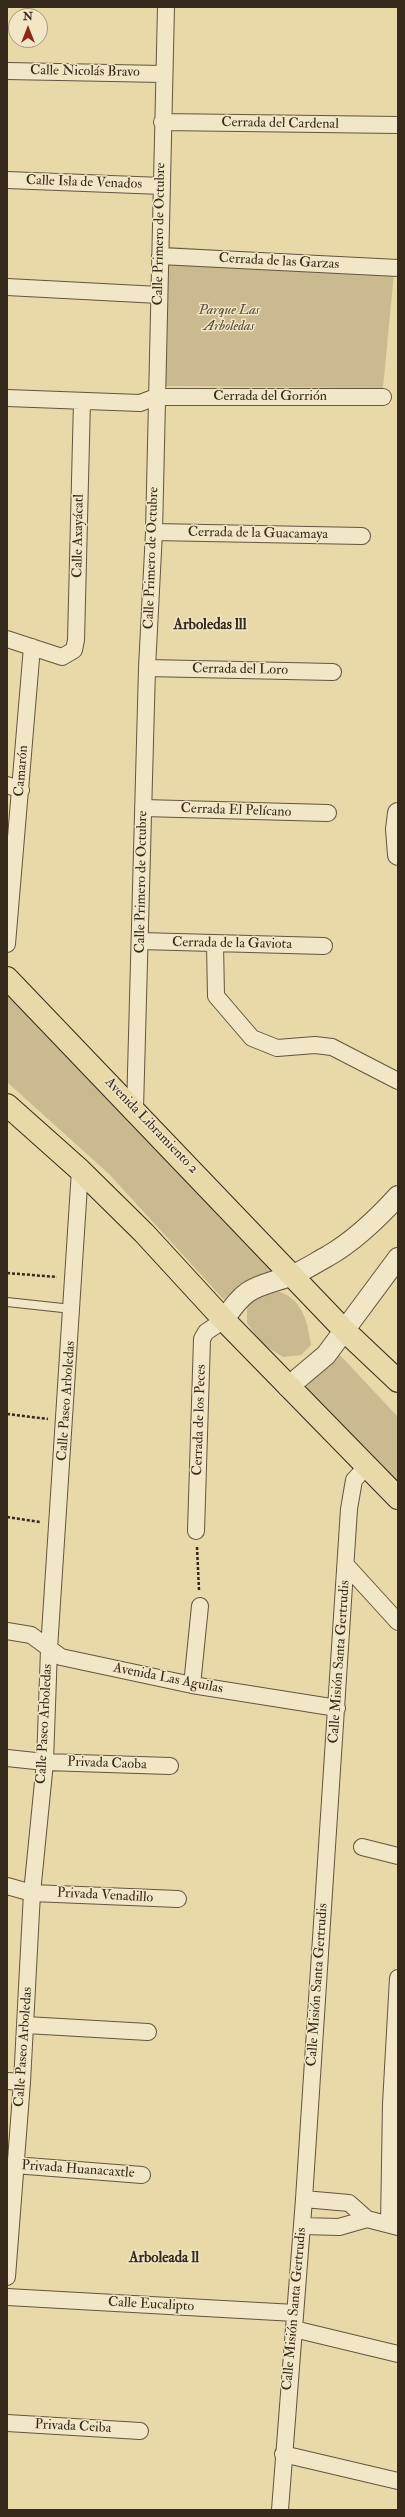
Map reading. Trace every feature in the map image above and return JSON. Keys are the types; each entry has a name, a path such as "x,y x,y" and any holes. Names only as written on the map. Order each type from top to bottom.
{"main road":[{"name":"Avenida Libramiento 2","path":"7,978 294,1274 344,1330 398,1381"},
{"path":"7,1105 80,1170 144,1233 288,1387 398,1498"}],"street":[{"name":"Calle Primero de Octubre","path":"135,1109 147,668 154,532 162,186 163,74 166,7"},
{"name":"Calle Nicolás Bravo","path":"7,71 163,74"},
{"name":"Cerrada del Cardenal","path":"162,122 398,125"},
{"name":"Calle Isla de Venados","path":"7,180 162,186"},
{"name":"Cerrada de las Garzas","path":"160,256 398,268"},
{"path":"7,287 159,295"},
{"name":"Cerrada del Gorrión","path":"7,398 140,403 156,397 383,397"},
{"name":"Calle Axayácatl","path":"32,647 62,657 74,650 76,640 82,401"},
{"name":"Cerrada de la Guacamaya","path":"154,532 362,536"},
{"path":"7,638 32,647"},
{"name":"Camarón","path":"7,944 14,787 32,647"},
{"name":"Cerrada del Loro","path":"147,668 333,672"},
{"name":"Cerrada El Pelícano","path":"144,808 328,814"},
{"path":"398,813 396,829 398,855"},
{"name":"Cerrada de la Gaviota","path":"140,941 324,946"},
{"path":"215,944 216,996 252,1038 277,1048 315,1045 332,1048 398,1081"},
{"name":"Calle Paseo Arboledas","path":"7,2277 9,2217 14,2165 15,2082 26,2025 32,1893 45,1762 49,1649 59,1525 80,1170"},
{"path":"224,1320 235,1303 251,1289 269,1281 294,1274 330,1255 358,1234 398,1196"},
{"path":"288,1387 326,1356 398,1258"},
{"name":"Cerrada de los Peces","path":"196,1531 202,1339 206,1332 224,1320"},
{"name":"Calle Misión Santa Gertrudis","path":"280,2510 283,2454 296,2313 304,2199 349,1509 354,1480 367,1466"},
{"path":"346,1565 398,1622"},
{"path":"192,1685 200,1606"},
{"name":"Avenida Las Aguilas","path":"7,1631 31,1635 61,1657 192,1685 337,1708"},
{"name":"Privada Caoba","path":"7,1758 45,1762 170,1766"},
{"path":"362,1847 398,1856"},
{"name":"Privada Venadillo","path":"7,1886 32,1893 178,1899"},
{"path":"304,2199 349,2203 367,2219 393,2226 394,2105 398,1978"},
{"path":"26,2025 148,2032"},
{"name":"Privada Huanacaxtle","path":"14,2165 142,2175"},
{"path":"302,2226 338,2228 367,2219"},
{"name":"Calle Eucalipto","path":"7,2297 296,2313"},
{"path":"294,2329 398,2354"},
{"name":"Privada Ceiba","path":"7,2423 140,2431"},
{"path":"283,2454 398,2481"}],"lane":[{"path":"7,1302 72,1310"}],"path":[{"path":"7,1273 73,1278"},
{"path":"7,1414 65,1422"},
{"path":"7,1517 59,1525"},
{"path":"196,1531 200,1606"}],"green space":[{"name":"Parque Las Arboledas","path":"161,246 395,262 383,388 156,386"},
{"path":"7,992 277,1274 226,1302 109,1174 7,1082"},
{"path":"267,1289 278,1291 287,1295 300,1308 307,1325 311,1345 301,1355 283,1357 262,1344 247,1323 247,1304"},
{"path":"339,1354 398,1417 398,1488 306,1387"}],"district":[{"name":"Arboledas lll","path":"210,626"},
{"name":"Arboleada ll","path":"164,2259"}]}
